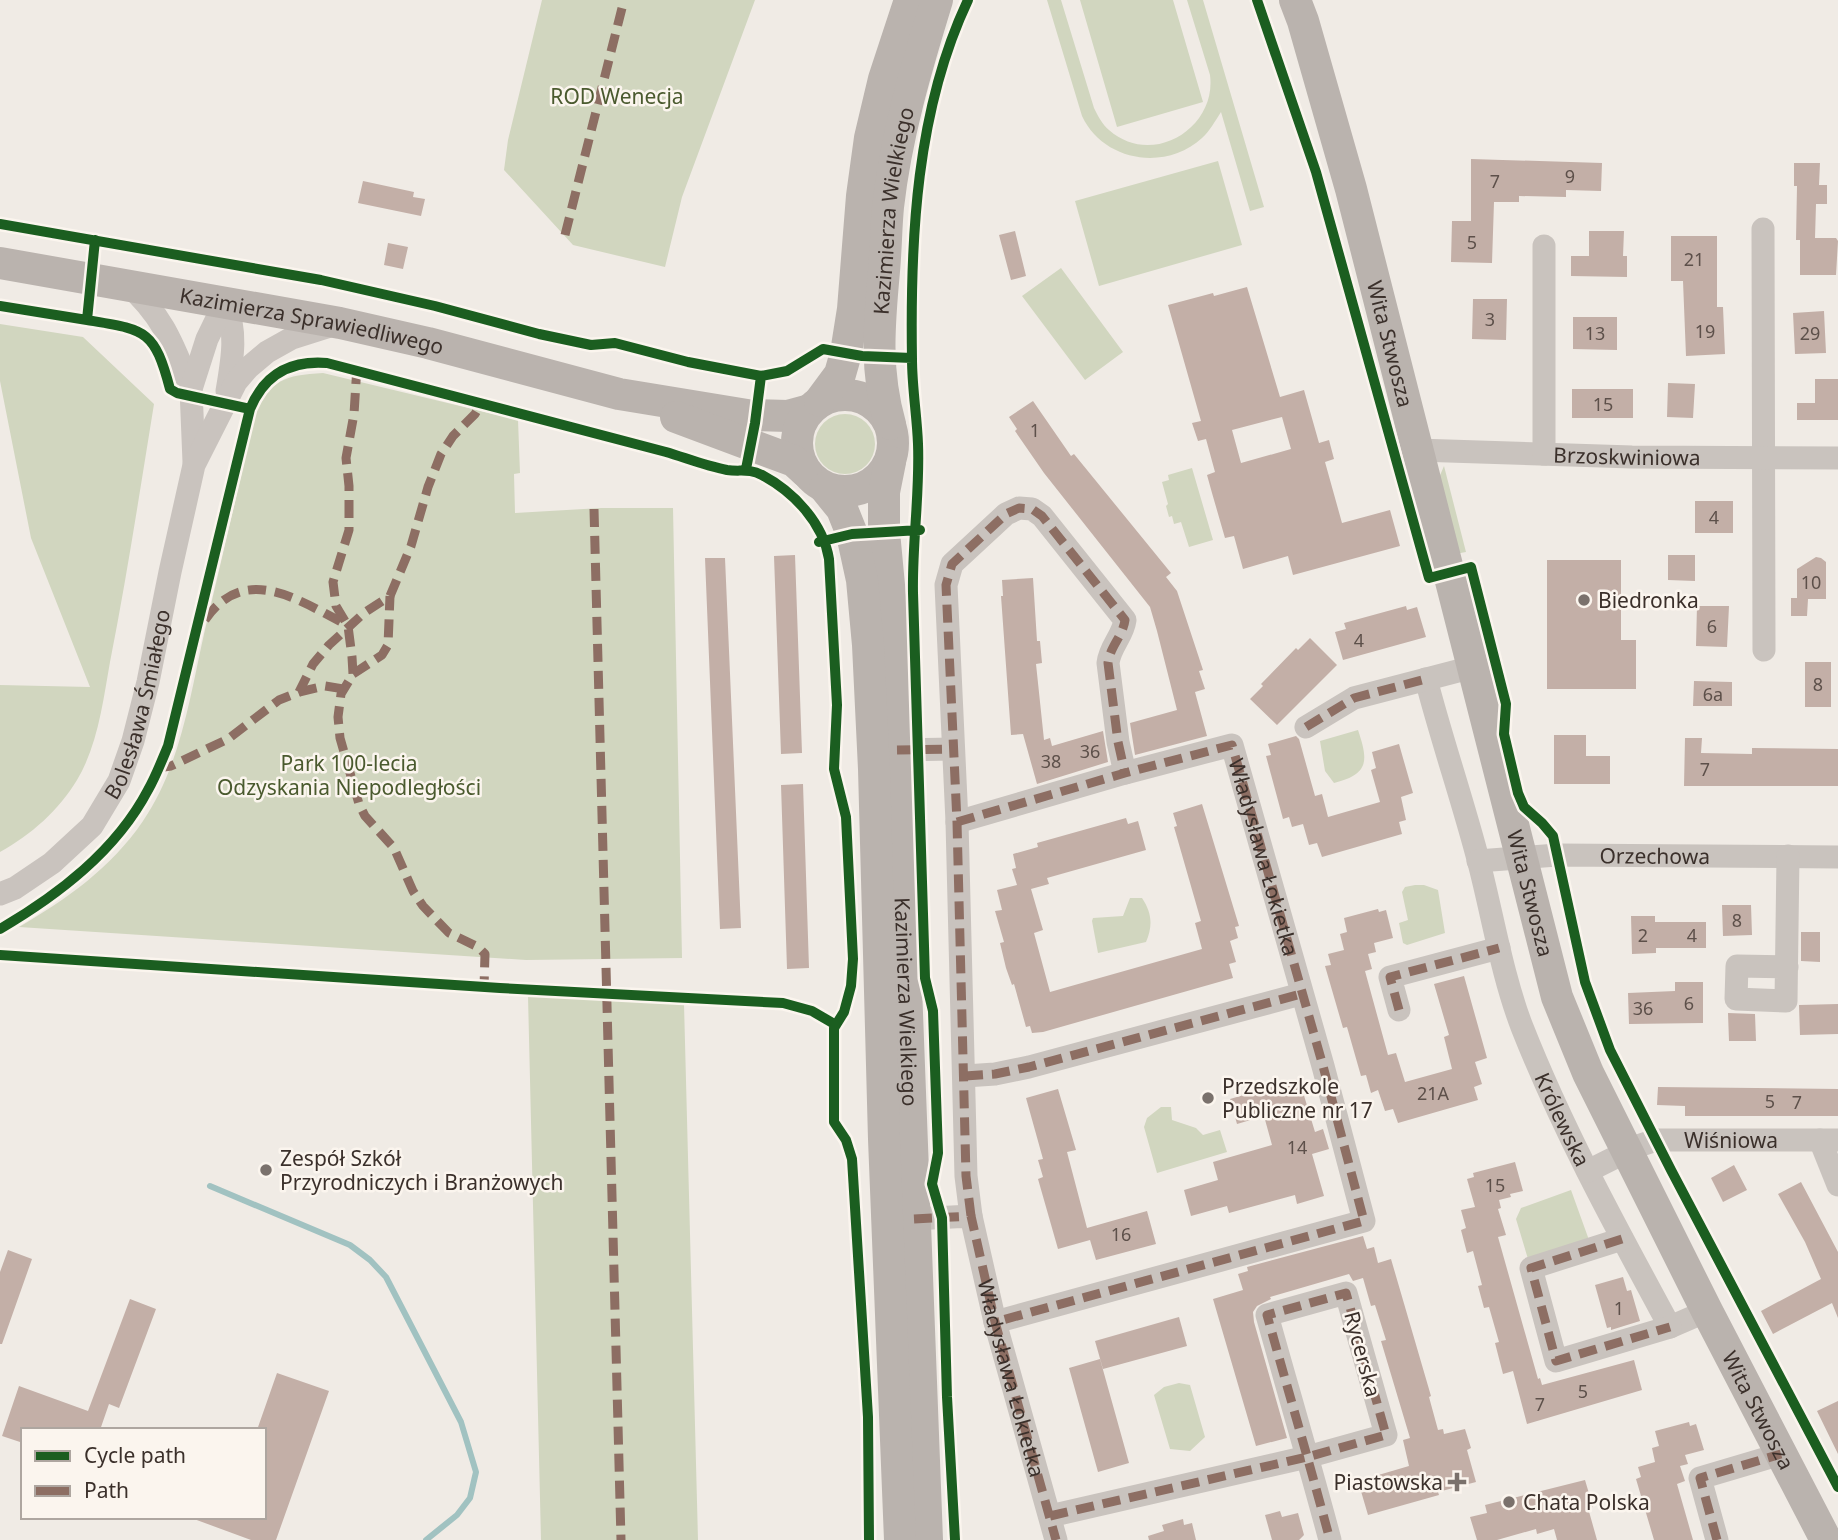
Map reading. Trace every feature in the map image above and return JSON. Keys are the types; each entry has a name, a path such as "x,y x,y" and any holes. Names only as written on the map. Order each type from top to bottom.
{"main road":[{"name":"Kazimierza Wielkiego","path":"815,406 840,373 846,353 870,138 884,79 910,0"},
{"name":"Kazimierza Wielkiego","path":"890,424 880,386 879,368 888,206 907,102 937,0"},
{"name":"Wita Stwosza","path":"1295,0 1351,188 1520,856 1566,1021 1588,1073 1707,1311 1826,1540"},
{"name":"Kazimierza Sprawiedliwego","path":"0,263 340,323 428,343 619,394 747,415 788,416 815,406"},
{"name":"Kazimierza Sprawiedliwego","path":"619,394 782,456 793,461 816,480"},
{"path":"833,396 860,397 873,403 883,412 890,424 894,437 890,462 874,482 863,488 851,492 816,480 800,461 797,434 802,421 815,406 833,396"},
{"name":"Kazimierza Wielkiego","path":"890,462 883,513 897,750 927,1540"},
{"name":"Kazimierza Wielkiego","path":"816,480 842,509 852,534 862,580 868,645 900,1540"}],"street":[{"path":"1763,229 1764,650"},
{"path":"1544,246 1544,454"},
{"name":"Bolesława Śmiałego","path":"127,284 148,304 168,333 191,389"},
{"name":"Bolesława Śmiałego","path":"0,894 15,888 62,854 92,825 118,781 133,741 145,694 194,465 191,389 207,339 225,302"},
{"name":"Bolesława Śmiałego","path":"225,302 233,325 232,359 225,403"},
{"name":"Bolesława Śmiałego","path":"194,465 236,383 248,368 267,352 292,338 340,323"},
{"name":"Brzoskwiniowa","path":"1418,450 1838,458"},
{"name":"Władysława Łokietka","path":"1056,1540 995,1322 971,1216 966,1176 957,822 946,585 952,565 1006,514 1019,508 1032,509 1042,516 1125,620 1124,629 1109,653 1108,663 1118,742 1125,773"},
{"path":"1306,727 1354,698 1473,667"},
{"name":"Królewska","path":"1426,679 1521,1024 1588,1171 1670,1327"},
{"name":"Władysława Łokietka","path":"957,822 1125,773 1232,746 1364,1221 995,1322"},
{"path":"897,750 953,750"},
{"path":"1478,861 1520,856"},
{"name":"Orzechowa","path":"1520,856 1838,857"},
{"path":"1787,967 1788,856"},
{"path":"1399,1010 1390,977 1499,948"},
{"path":"965,1076 995,1074 1029,1067 1301,994"},
{"name":"Wiśniowa","path":"1588,1171 1656,1140 1829,1140"},
{"path":"1829,1140 1838,1185"},
{"path":"914,1219 971,1216"},
{"path":"1622,1239 1531,1268 1556,1361 1670,1327 1707,1311"},
{"name":"Rycerska","path":"1050,1517 1307,1457 1386,1435 1346,1293 1267,1315 1307,1457 1330,1540"},
{"path":"1717,1540 1700,1478 1781,1454"}],"green space":[{"name":"ROD Wenecja","path":"542,0 755,0 682,197 665,267 573,245 504,170 508,140"},
{"path":"1047,0 1061,0 1100,120 1109,130 1126,141 1144,145 1162,143 1178,137 1192,126 1203,111 1209,94 1210,75 1187,0 1203,0 1264,207 1250,211 1221,112 1205,135 1187,149 1171,155 1136,157 1119,152 1104,143 1082,116"},
{"path":"1080,0 1173,0 1203,102 1117,127"},
{"path":"1218,161 1242,245 1099,286 1075,201"},
{"path":"1061,268 1123,352 1085,380 1022,296"},
{"path":"0,324 83,337 154,404 105,692 90,752 77,780 53,811 23,838 0,852 0,685 90,687 31,538 0,381"},
{"name":"Park 100-lecia Odzyskania Niepodległości","path":"323,373 518,420 520,473 514,474 515,513 601,508 673,508 682,958 526,960 19,927 71,894 102,868 130,838 156,800 182,731 255,416 266,394 280,382 288,378"},
{"path":"845,414 862,419 870,427 875,444 870,461 862,469 845,474 828,469 820,461 815,444 820,427 828,419"},
{"path":"1444,466 1466,552 1455,554 1438,480"},
{"path":"1192,468 1213,540 1189,547 1181,522 1174,524 1172,516 1169,517 1162,482 1169,480 1168,475"},
{"path":"1358,730 1364,750 1363,764 1354,775 1334,783 1325,771 1320,741"},
{"path":"1415,885 1438,890 1445,933 1407,945 1403,943 1399,923 1408,920 1402,892 1405,887"},
{"path":"1130,898 1142,898 1150,914 1150,930 1146,942 1098,953 1093,918 1123,916"},
{"path":"528,996 684,1004 698,1540 541,1540"},
{"path":"1161,1107 1171,1107 1172,1120 1196,1128 1203,1135 1220,1130 1227,1152 1157,1173 1144,1127 1147,1118"},
{"path":"1571,1190 1589,1240 1528,1259 1516,1219 1521,1208"},
{"path":"1179,1383 1190,1385 1205,1437 1190,1451 1170,1449 1154,1395 1164,1387"}],"building":[{"path":"1471,159 1602,163 1601,191 1566,190 1566,197 1519,196 1519,202 1494,202 1492,263 1451,262 1452,221 1471,221"},
{"path":"1794,163 1820,163 1819,185 1827,185 1827,204 1816,204 1815,238 1836,238 1838,241 1836,275 1800,275 1800,240 1796,240 1797,186 1794,186"},
{"path":"363,181 414,192 413,197 425,199 421,216 358,203"},
{"path":"1015,231 1026,276 1011,280 999,235"},
{"path":"1589,231 1624,231 1623,256 1627,256 1627,277 1571,276 1571,256 1589,256"},
{"path":"1671,236 1717,236 1717,307 1723,307 1725,354 1686,356 1683,281 1671,281"},
{"path":"388,243 408,247 403,269 384,265"},
{"path":"1247,287 1280,397 1304,390 1319,443 1329,440 1334,459 1325,462 1342,523 1390,510 1400,546 1293,575 1288,556 1243,569 1234,536 1225,538 1212,493 1207,475 1215,472 1206,439 1198,441 1192,423 1201,421 1168,305 1213,293 1214,296","holes":["1282,417 1291,449 1241,463 1232,430"]},
{"path":"1473,299 1507,299 1506,340 1472,339"},
{"path":"1824,311 1826,353 1795,354 1793,313"},
{"path":"1573,317 1617,317 1617,350 1573,349"},
{"path":"1815,379 1838,379 1838,420 1797,420 1797,403 1815,403"},
{"path":"1668,383 1695,384 1693,418 1667,417"},
{"path":"1572,389 1633,389 1633,418 1572,418"},
{"path":"1033,401 1071,456 1074,454 1171,573 1166,577 1177,591 1203,670 1199,671 1205,689 1195,692 1207,736 1135,755 1130,723 1177,710 1157,631 1150,607 1044,473 1015,431 1017,429 1009,417"},
{"path":"1695,501 1733,501 1733,533 1695,533"},
{"path":"795,555 802,753 781,754 774,556"},
{"path":"1668,555 1695,555 1695,581 1668,580"},
{"path":"1816,557 1826,562 1826,599 1808,599 1807,616 1791,616 1791,598 1797,598 1797,569"},
{"path":"705,558 725,558 741,928 720,929"},
{"name":"Biedronka","path":"1547,560 1621,560 1621,640 1636,640 1636,689 1547,689"},
{"path":"1033,578 1037,641 1040,641 1042,663 1036,664 1044,740 1050,738 1052,746 1103,731 1108,762 1037,784 1023,734 1011,735 1001,596 1002,580"},
{"path":"1406,606 1407,610 1417,607 1426,637 1343,660 1335,632 1346,629 1344,623"},
{"path":"1697,606 1729,606 1727,647 1696,646"},
{"path":"1310,638 1337,665 1277,725 1250,699 1296,648 1298,650"},
{"path":"1805,662 1831,662 1831,707 1805,707"},
{"path":"1694,681 1732,682 1732,706 1693,706"},
{"path":"1554,735 1586,735 1586,756 1610,756 1610,784 1554,784"},
{"path":"1296,736 1315,796 1322,794 1328,817 1380,802 1371,770 1376,768 1372,752 1399,744 1413,793 1401,797 1406,820 1399,822 1402,834 1322,857 1317,843 1309,845 1303,824 1292,827 1289,817 1283,819 1266,756 1271,755 1268,744"},
{"path":"1685,738 1702,738 1701,753 1752,754 1752,748 1838,749 1838,786 1684,786"},
{"path":"803,784 809,968 787,969 781,785"},
{"path":"1202,804 1239,926 1235,927 1238,938 1230,941 1236,962 1229,964 1233,978 1032,1033 1030,1026 1026,1027 1014,984 1012,985 1006,968 1000,943 1004,942 995,911 1002,910 997,890 1017,885 1012,869 1016,868 1013,854 1038,847 1037,843 1126,818 1128,824 1138,821 1146,850 1047,878 1049,884 1031,889 1043,930 1034,933 1050,992 1202,949 1195,923 1201,921 1174,827 1177,826 1173,813"},
{"path":"1722,905 1751,905 1752,935 1723,936"},
{"path":"1378,909 1379,912 1386,910 1393,938 1374,943 1376,952 1368,954 1372,969 1365,971 1388,1055 1396,1053 1405,1082 1452,1069 1444,1037 1449,1035 1434,984 1464,976 1487,1058 1475,1062 1482,1084 1474,1087 1478,1100 1398,1123 1393,1109 1385,1111 1378,1090 1371,1093 1366,1075 1361,1076 1347,1027 1343,1028 1325,966 1331,965 1328,954 1344,950 1340,934 1347,932 1344,918"},
{"path":"1631,916 1655,916 1655,922 1706,922 1706,948 1656,948 1656,953 1632,954"},
{"path":"1801,932 1820,932 1820,962 1801,961"},
{"path":"1675,982 1703,982 1703,1023 1629,1024 1628,993 1675,991"},
{"path":"1838,1004 1838,1034 1800,1035 1799,1005"},
{"path":"1728,1013 1755,1014 1756,1041 1729,1041"},
{"path":"1299,1079 1315,1132 1323,1129 1329,1149 1312,1154 1324,1196 1297,1204 1295,1195 1229,1213 1227,1206 1191,1216 1184,1190 1218,1180 1213,1162 1272,1145 1264,1116 1237,1124 1230,1099"},
{"path":"1658,1087 1838,1089 1838,1116 1685,1116 1685,1106 1657,1105"},
{"path":"1058,1089 1076,1150 1067,1152 1087,1228 1147,1211 1156,1244 1096,1260 1090,1240 1058,1249 1038,1179 1043,1177 1038,1160 1043,1159 1026,1098"},
{"path":"1515,1162 1523,1191 1499,1200 1501,1208 1498,1209 1506,1235 1498,1237 1538,1379 1540,1378 1542,1385 1634,1360 1642,1390 1527,1424 1513,1371 1503,1374 1495,1343 1499,1342 1489,1307 1484,1308 1478,1286 1482,1285 1473,1251 1467,1253 1461,1230 1466,1228 1461,1210 1475,1207 1467,1179 1474,1177 1473,1173"},
{"path":"1734,1165 1747,1190 1723,1202 1711,1178"},
{"path":"1801,1182 1838,1252 1838,1318 1832,1303 1773,1334 1761,1311 1821,1279 1805,1242 1778,1194"},
{"path":"1363,1236 1367,1249 1374,1247 1378,1263 1391,1259 1431,1396 1429,1397 1438,1430 1443,1429 1444,1434 1465,1429 1471,1448 1467,1450 1476,1482 1368,1515 1358,1481 1409,1466 1403,1440 1410,1438 1381,1341 1386,1340 1375,1305 1371,1306 1363,1278 1353,1281 1349,1274 1270,1297 1271,1299 1257,1306 1253,1312 1287,1438 1256,1446 1213,1299 1243,1290 1238,1274 1248,1271 1247,1267"},
{"path":"8,1250 32,1259 0,1344 0,1272"},
{"path":"1623,1277 1627,1291 1631,1290 1640,1321 1611,1330 1611,1327 1607,1328 1595,1285"},
{"path":"130,1299 156,1309 119,1408 109,1404 101,1428 21,1428 21,1442 2,1436 19,1386 88,1411"},
{"path":"1179,1317 1187,1346 1103,1369 1095,1341"},
{"path":"1100,1359 1129,1463 1098,1472 1069,1368"},
{"path":"277,1373 329,1391 276,1540 251,1540 194,1519 266,1519 266,1428 258,1428"},
{"path":"1838,1401 1838,1454 1817,1411"},
{"path":"1689,1422 1690,1426 1696,1424 1704,1450 1685,1455 1688,1464 1680,1466 1685,1481 1677,1484 1693,1540 1654,1540 1636,1479 1641,1477 1638,1467 1655,1462 1652,1448 1659,1446 1655,1431"},
{"path":"1585,1480 1593,1507 1588,1508 1597,1540 1557,1540 1554,1529 1537,1534 1536,1529 1497,1540 1477,1540 1470,1517 1487,1513 1485,1505"},
{"path":"1280,1511 1282,1517 1298,1513 1304,1535 1299,1540 1272,1540 1265,1515"},
{"path":"1183,1519 1184,1525 1192,1523 1196,1540 1149,1540 1148,1536 1164,1531 1162,1525"}],"waterway":[{"path":"210,1186 350,1245 386,1277 461,1422 476,1472 470,1498 457,1515 426,1540"}],"marked path":[{"path":"565,235 624,0"},
{"path":"357,366 354,414 346,458 349,530 333,582 336,606 348,626 353,674 341,694 338,717 340,738 365,816 394,848 413,891 423,906 449,933 478,947 485,954 484,987"},
{"path":"157,768 171,766 228,739 279,700 299,692 313,664 329,645 364,613 390,596 411,546 428,487 441,454 453,436 475,414 483,400"},
{"path":"971,1216 966,1176 957,822 946,585 952,564 1006,514 1019,508 1032,509 1042,516 1125,620 1108,663 1118,742 1125,773"},
{"path":"594,509 621,1540"},
{"path":"205,620 220,603 237,593 254,590 272,591 290,597 345,624"},
{"path":"353,674 382,655 388,645 390,596"},
{"path":"1306,727 1354,698 1426,679"},
{"path":"299,692 325,686 344,689"},
{"path":"957,822 1232,745 1364,1221 995,1322"},
{"path":"897,750 953,749"},
{"path":"1399,1010 1390,977 1499,948"},
{"path":"965,1076 995,1074 1029,1067 1301,994"},
{"path":"914,1219 971,1216 995,1322 1056,1540"},
{"path":"1622,1239 1531,1268 1556,1361 1670,1327"},
{"path":"1050,1516 1307,1457 1386,1435 1346,1293 1267,1315 1307,1456 1315,1484 1330,1540"},
{"path":"1717,1540 1700,1478 1781,1454"}],"cycle path":[{"path":"955,1540 947,1397 942,1218 932,1184 938,1153 933,1011 925,978 913,593 918,463 912,370 912,314 915,222 927,130 937,86 968,0"},
{"path":"1257,0 1316,172 1429,578 1471,567 1506,704 1504,734 1518,793 1524,807 1553,836 1585,982 1610,1050 1838,1487"},
{"path":"0,224 321,280 435,306 539,334 591,345 615,343 688,362 761,376 787,371 823,349 862,356 912,358"},
{"path":"95,240 87,320 135,330 145,336 159,354 170,389 177,393 250,409 263,387 280,372 301,364 327,363 719,468 757,473 785,490 814,521 829,559 837,705 834,769 846,817 853,959 851,986 844,1012 834,1028 834,1122 846,1140 852,1159 868,1417 869,1540"},
{"path":"0,306 87,320"},
{"path":"746,469 761,376"},
{"path":"0,929 43,902 84,870 120,833 154,779 168,746 250,409"},
{"path":"819,542 852,534 920,530"},
{"path":"0,955 500,988 783,1003 812,1011 836,1025"}],"place":[{"name":"Biedronka","path":"1584,600"},
{"name":"Przedszkole Publiczne nr 17","path":"1208,1098"},
{"name":"Zespół Szkół Przyrodniczych i Branżowych","path":"266,1170"},
{"name":"Piastowska","path":"1457,1482"},
{"name":"Chata Polska","path":"1509,1502"}]}
